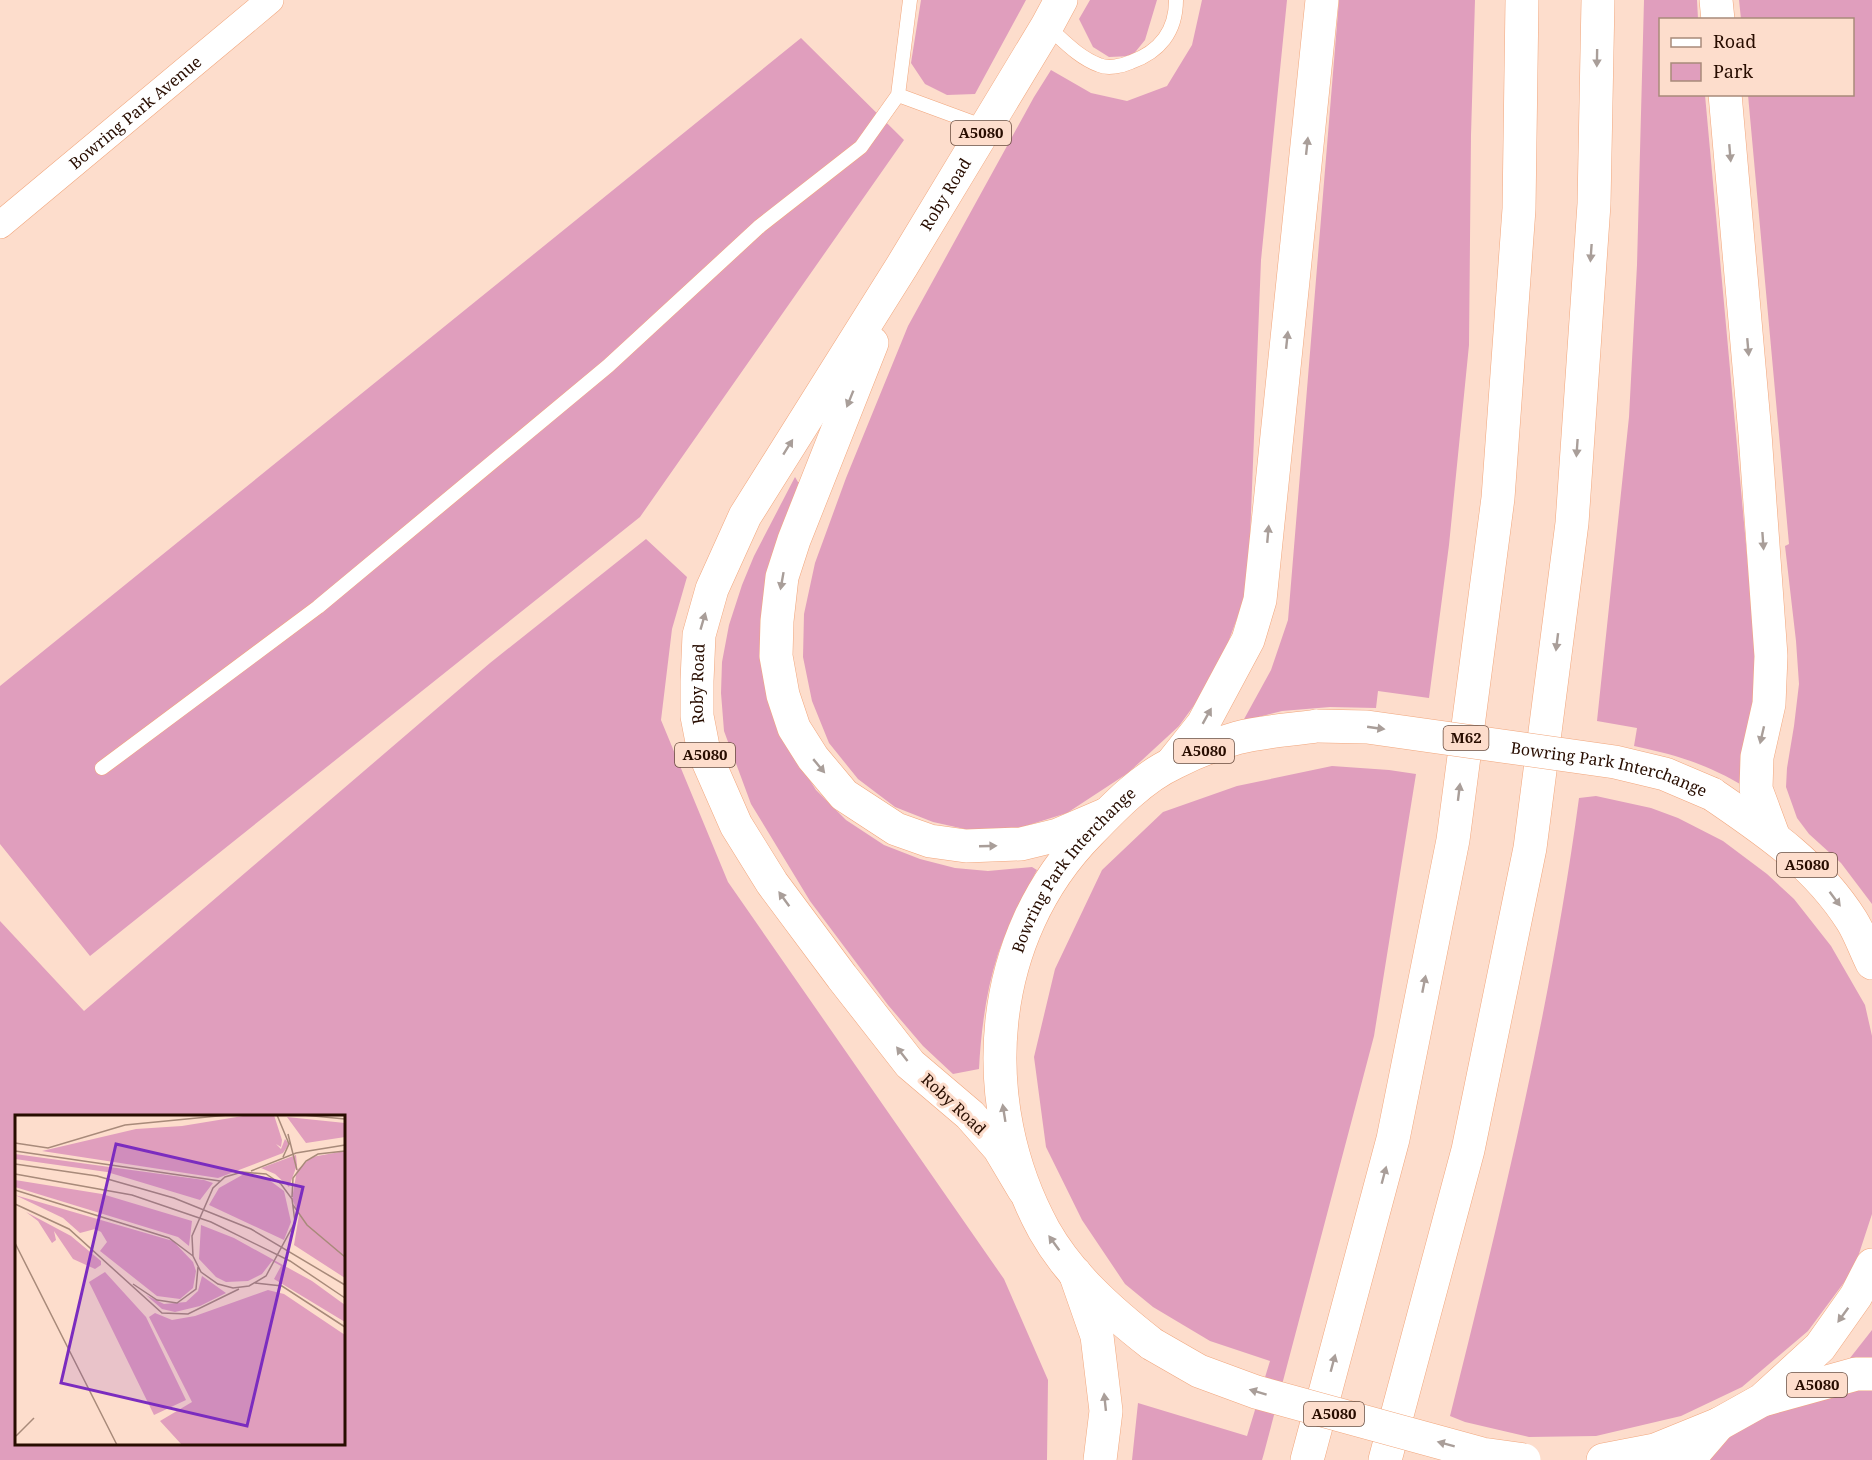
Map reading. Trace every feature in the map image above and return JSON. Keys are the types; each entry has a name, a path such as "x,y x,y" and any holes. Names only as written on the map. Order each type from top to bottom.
{"main road":[{"path":"1172,763 1203,724 1248,640 1260,600 1322,0"},
{"name":"M62","path":"1307,1460 1393,1139 1453,840 1498,498 1519,209 1522,0"},
{"path":"1385,1460 1468,1150 1530,848 1572,523 1594,204 1598,0"},
{"path":"1716,0 1718,18"},
{"name":"Roby Road","path":"1024,1190 999,1148 970,1115 910,1064 772,883 736,825 704,752 697,716 699,635 712,589 745,516 902,266 1054,13"},
{"path":"1725,96 1755,423 1771,656 1769,704 1757,757 1756,789 1773,835"},
{"name":"Roby Road","path":"902,266 794,540 782,577 777,621 777,656 783,695 794,728 813,758 844,795 896,829 930,841 966,846 1021,844 1058,835 1107,814"},
{"name":"Bowring Park Interchange","path":"1524,1460 1482,1454 1256,1392 1199,1371 1152,1344 1111,1312 1075,1272 1046,1232 1024,1190 1004,1118 999,1066 1004,1000 1017,950 1039,899 1068,853 1139,786 1172,763 1238,738 1317,726 1366,727 1615,762 1665,774 1712,794 1773,835 1814,871 1852,922 1872,963"},
{"name":"A5080","path":"1603,1460 1655,1450 1719,1424 1762,1400 1820,1347 1856,1296 1872,1265"},
{"path":"1075,1272 1097,1336 1106,1411 1100,1460"},
{"name":"A5080","path":"1762,1400 1856,1374 1872,1374"},
{"path":"1688,1460 1719,1424"}],"street":[{"name":"Bowring Park Avenue","path":"0,225 270,0"}],"lane":[{"path":"102,768 318,607 609,366 760,226 861,147 898,95 910,0"},
{"path":"1054,13 1079,55 1101,66 1122,65 1154,52 1174,20 1176,0"},
{"path":"898,95 985,127"}],"green space":[{"path":"921,0 1026,0 975,94 947,95 925,84 911,63"},
{"path":"1090,0 1157,0 1145,40 1132,56 1109,57 1093,47 1079,19"},
{"path":"1202,0 1287,0 1261,260 1248,589 1216,675 1179,726 1128,773 1067,813 1016,829 969,830 933,822 895,807 858,779 829,743 812,701 803,657 804,614 815,563 846,478 908,326 1051,70 1091,93 1127,101 1167,86 1192,45"},
{"path":"1339,0 1475,0 1469,345 1449,545 1429,698 1378,691 1376,708 1330,707 1282,711 1243,721 1271,670 1288,620"},
{"path":"1644,0 1697,0 1698,18 1659,18 1659,96 1705,96 1758,676 1745,787 1718,772 1691,761 1634,746 1637,728 1597,721 1629,417 1637,265"},
{"path":"1739,0 1872,0 1872,904 1841,863 1809,834 1797,818 1786,787 1799,684 1785,546 1789,544 1748,96 1854,96 1854,18 1741,18"},
{"path":"801,38 904,140 640,517 90,956 0,844 0,686"},
{"path":"795,477 798,482 805,482 784,539 793,753 816,790 846,820 884,845 920,859 955,868 988,871 1032,867 1037,870 1006,932 998,954 985,1011 979,1069 953,1074 923,1046 888,1005 810,901 751,804 724,731 721,693 722,662 729,625 754,556"},
{"path":"646,539 687,577 672,629 661,720 728,882 1004,1279 1048,1380 1047,1460 0,1460 0,921 84,1011 490,663"},
{"path":"1332,766 1416,774 1374,1036 1262,1460 1132,1460 1138,1403 1247,1436 1270,1361 1210,1341 1153,1307 1125,1284 1082,1220 1046,1147 1034,1057 1055,969 1102,870 1163,812 1237,786"},
{"path":"1596,796 1651,808 1678,818 1723,841 1767,874 1794,899 1831,946 1865,1005 1872,1036 1872,1214 1854,1269 1808,1331 1742,1387 1681,1416 1596,1436 1529,1437 1465,1422 1450,1416 1523,1109 1554,954 1579,798"},
{"path":"1872,1330 1872,1360 1852,1361 1850,1358"},
{"path":"1872,1374 1872,1460 1688,1460 1719,1424"}]}
